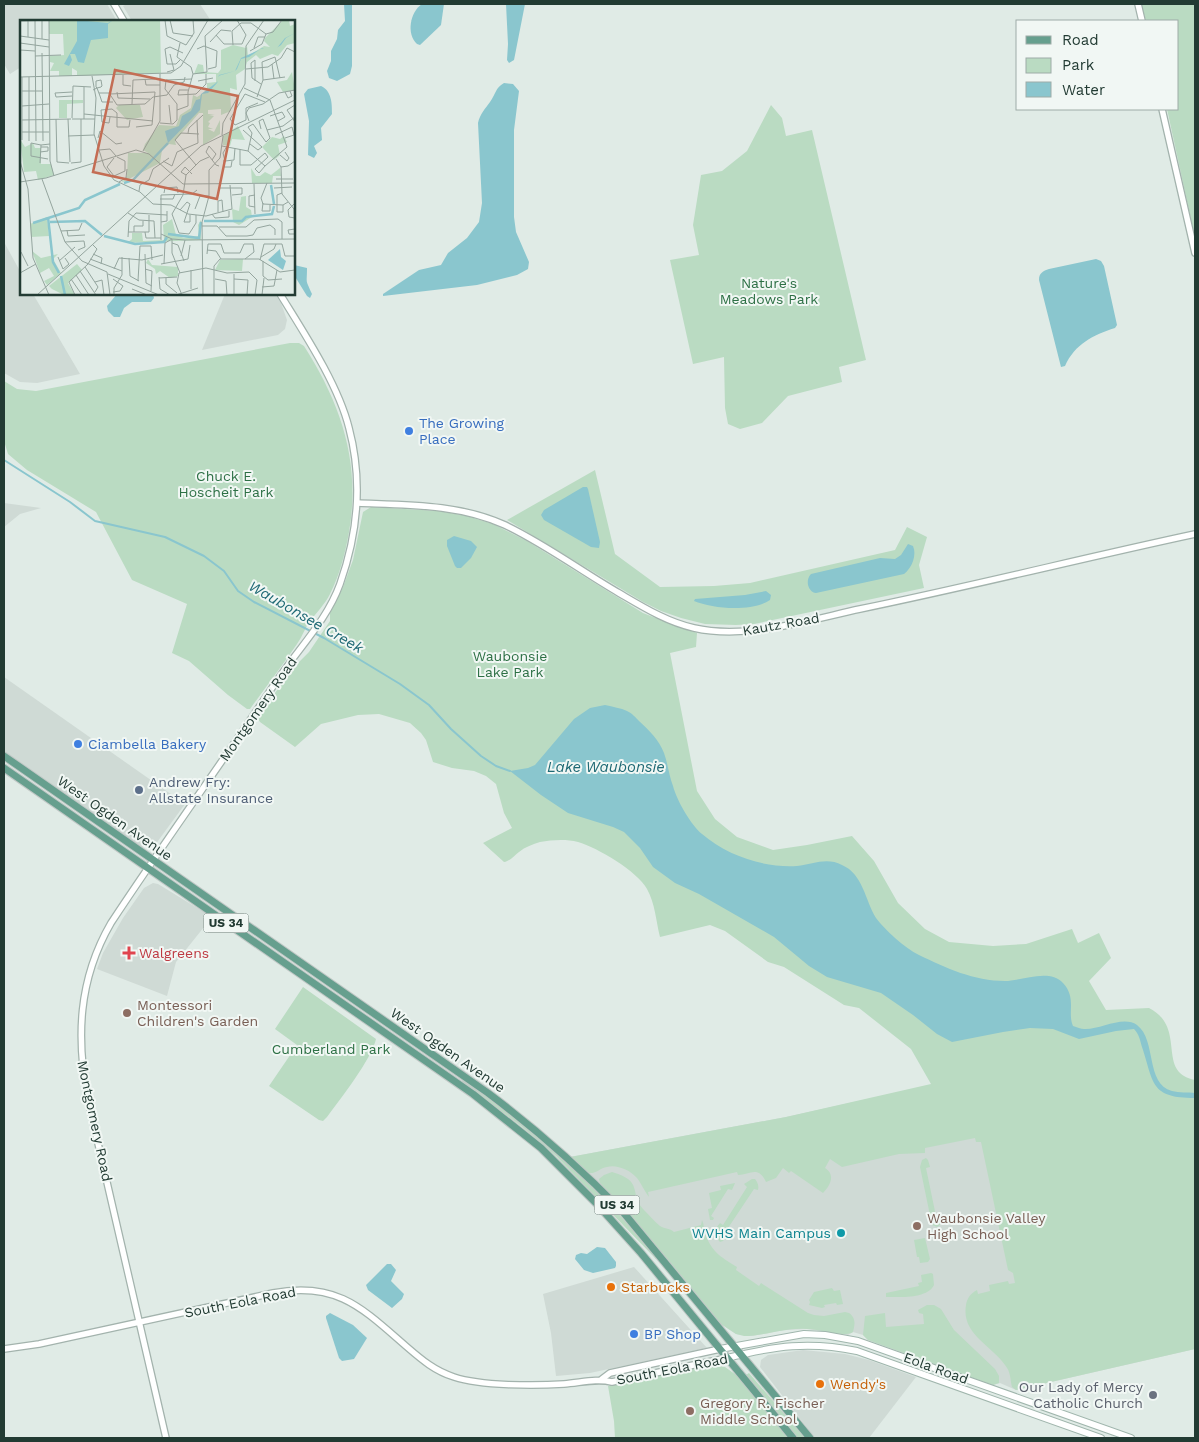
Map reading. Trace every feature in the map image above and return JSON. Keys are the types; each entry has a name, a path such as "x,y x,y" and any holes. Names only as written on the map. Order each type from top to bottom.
{"main road":[{"name":"West Ogden Avenue","path":"4,756 488,1093 530,1126 579,1168 623,1212 810,1438"},
{"name":"West Ogden Avenue","path":"4,768 473,1094 534,1142 568,1173 623,1232 793,1438"},
{"name":"Eola Road","path":"734,1346 804,1334 825,1335 858,1341 1131,1438"},
{"name":"Eola Road","path":"742,1354 785,1346 809,1345 857,1351 1101,1438"},
{"name":"South Eola Road","path":"720,1349 734,1346"},
{"name":"South Eola Road","path":"728,1358 742,1354"}],"street":[{"path":"114,4 123,20"},
{"path":"1138,4 1142,20"},
{"path":"1162,110 1195,253"},
{"name":"Montgomery Road","path":"166,1438 86,1091 81,1057 81,1028 87,984 98,948 111,923 280,676 319,623 339,586 352,541 358,503 354,453 345,415 328,378 281,295"},
{"name":"Kautz Road","path":"358,503 426,505 476,515 516,532 647,610 694,628 731,632 770,628 894,602 1195,534"},
{"name":"South Eola Road","path":"4,1349 48,1343 284,1291 301,1290 329,1293 358,1307 433,1368 458,1378 486,1382 549,1385 602,1380 612,1382 728,1358"},
{"name":"South Eola Road","path":"602,1380 610,1372 720,1349"}],"shaded area":[{"path":"4,4 107,4 116,20 20,20 20,68 10,74 4,64"},
{"path":"127,4 200,4 210,20 131,20 123,6"},
{"path":"4,242 20,271 20,295 34,295 80,374 37,383 20,382 4,373"},
{"path":"225,295 276,295 281,303 287,320 285,329 278,335 202,350"},
{"path":"4,503 41,508 20,514 4,527"},
{"path":"4,677 185,804 155,845 142,847 4,752"},
{"path":"153,883 158,884 212,917 176,962 167,996 97,969 103,953 123,918 144,888"},
{"name":"Waubonsie Valley High School","path":"931,1085 1195,1349 1016,1390 1000,1383 993,1385 868,1340 863,1335 853,1332 848,1335 807,1329 784,1330 752,1336 736,1334 721,1324 600,1183 570,1157 786,1117"},
{"path":"634,1267 707,1348 590,1373 556,1376 551,1333 543,1294"},
{"path":"803,1350 845,1354 869,1360 916,1377 869,1438 815,1438 760,1367 761,1360 768,1355"}],"green space":[{"path":"1141,4 1195,4 1195,238 1167,110 1179,110 1179,20 1146,20"},
{"name":"Nature's Meadows Park","path":"771,105 782,118 786,136 812,130 866,360 839,367 842,382 788,396 762,423 740,429 728,424 725,408 724,357 693,364 670,260 699,255 693,225 701,175 722,171 747,151"},
{"name":"Chuck E. Hoscheit Park","path":"290,343 299,343 304,346 328,390 345,434 352,482 349,532 337,579 330,594 280,668 250,709 247,709 189,661 172,653 187,604 132,580 96,512 27,470 8,454 4,441 4,381 17,389 36,391"},
{"path":"595,470 615,554 660,587 750,583 895,550 907,527 927,537 919,565 924,588 754,624 705,624 661,611 507,520"},
{"name":"Waubonsie Lake Park","path":"371,507 439,511 467,516 493,524 527,541 643,613 697,633 696,647 670,653 697,791 715,819 737,837 773,850 852,836 874,861 898,903 925,929 949,942 993,946 1026,944 1072,929 1078,943 1099,933 1111,958 1089,981 1106,1010 1149,1008 1161,1017 1170,1037 1176,1068 1183,1075 1195,1080 1195,1349 1016,1390 1012,1387 1007,1368 972,1331 966,1315 967,1300 975,1291 977,1290 978,1294 990,1291 989,1285 1008,1281 1009,1284 1015,1283 1013,1273 1008,1270 981,1142 976,1142 975,1138 925,1148 925,1153 899,1154 842,1167 830,1159 825,1168 830,1174 831,1180 823,1193 791,1171 789,1173 783,1168 776,1178 766,1182 757,1172 738,1175 737,1172 648,1192 649,1197 638,1179 627,1170 611,1166 594,1173 589,1173 570,1157 786,1117 931,1084 911,1049 859,1008 844,1005 784,967 768,962 725,931 710,925 660,937 652,900 642,882 626,868 596,849 573,841 545,841 526,847 504,862 483,843 512,828 504,813 496,784 486,776 474,771 452,768 433,762 426,740 410,723 379,714 358,715 321,724 295,747 260,722 258,719 259,714 297,664 309,652 330,621 330,613 343,587 353,560 363,512"},
{"name":"Cumberland Park","path":"303,987 376,1039 362,1068 323,1121 269,1086 297,1045 275,1029"},
{"path":"463,1080 504,1109 552,1148 601,1194 657,1257 656,1259 556,1156 521,1126 462,1082"},
{"path":"926,1158 930,1167 926,1168 937,1221 940,1222 940,1225 937,1227 932,1225 920,1167 922,1160"},
{"path":"612,1172 628,1179 632,1183 639,1203 660,1226 674,1232 701,1225 702,1220 711,1246 727,1261 737,1267 736,1270 759,1286 761,1283 808,1313 824,1316 849,1313 854,1321 853,1332 844,1334 799,1329 752,1336 736,1334 721,1324 670,1262 600,1183 599,1179"},
{"path":"755,1179 757,1182 758,1190 754,1189 728,1228 731,1230 723,1241 720,1242 715,1236 716,1228 720,1223 723,1225 747,1187 744,1184"},
{"path":"735,1183 732,1190 728,1189 711,1216 714,1218 713,1220 710,1220 708,1209 712,1208 709,1193 721,1190 720,1186"},
{"path":"925,1238 930,1259 928,1262 920,1263 914,1240"},
{"path":"933,1274 934,1285 926,1293 905,1297 886,1297 886,1293 919,1286 918,1283 922,1282 921,1275"},
{"path":"832,1288 834,1291 840,1290 843,1304 824,1305 825,1307 822,1308 809,1305 809,1300 814,1292"},
{"path":"927,1305 934,1305 941,1309 954,1330 995,1369 999,1376 999,1383 993,1385 868,1340 863,1335 865,1316 885,1313 886,1327 924,1324 923,1314 919,1313 918,1310"},
{"name":"Gregory R. Fischer Middle School","path":"710,1365 725,1367 739,1377 790,1438 615,1438 608,1386"},
{"path":"749,1373 805,1438 798,1438 746,1375"}],"water":[{"path":"344,4 352,4 352,66 350,74 337,81 329,78 327,71 338,30 345,21"},
{"path":"422,4 444,4 441,25 420,45 417,44 411,35 411,23 415,12"},
{"path":"506,4 525,4 514,60 509,63 507,60"},
{"path":"504,83 513,84 519,91 514,130 514,217 516,232 529,262 528,269 517,275 477,285 383,296 383,294 419,270 441,265 448,253 467,238 479,222 482,203 478,123 481,114 497,89"},
{"path":"321,86 329,94 332,114 321,128 322,140 314,146 317,153 314,158 308,155 309,121 304,94 308,89"},
{"path":"1096,259 1101,261 1104,266 1117,325 1115,328 1092,337 1079,346 1065,366 1061,367 1039,280 1040,276 1049,269"},
{"path":"295,265 307,268 307,281 312,294 310,298 295,277"},
{"path":"116,295 153,295 154,298 151,302 132,302 124,308 120,317 114,317 108,311 107,306"},
{"path":"583,487 588,489 600,542 599,548 591,547 544,520 541,515 544,510"},
{"path":"454,536 471,541 477,547 471,558 461,568 455,566 447,546 447,540"},
{"path":"908,544 913,546 914,557 904,574 816,593 809,588 808,579 811,574 880,558 895,559 901,555"},
{"path":"766,591 771,595 770,600 762,604 743,608 711,606 694,601 695,599 745,595"},
{"name":"Lake Waubonsie","path":"605,705 629,712 653,736 664,753 675,792 681,805 698,830 712,842 723,849 759,863 797,866 825,861 842,865 849,869 859,881 876,918 890,933 914,952 950,969 982,979 1005,981 1035,976 1050,976 1057,979 1063,983 1070,994 1071,1021 1073,1026 1090,1029 1118,1022 1131,1022 1137,1025 1147,1041 1158,1080 1164,1087 1172,1091 1195,1093 1195,1098 1169,1095 1156,1086 1139,1037 1134,1029 1079,1039 1053,1029 1030,1028 952,1042 937,1034 881,993 827,977 809,966 774,937 699,894 675,883 653,867 640,848 624,832 568,813 510,771 535,765 574,719 590,708"},
{"path":"597,1247 605,1248 616,1262 615,1268 593,1273 584,1270 575,1259 576,1255 581,1253 587,1254"},
{"path":"387,1264 391,1264 396,1270 391,1281 404,1294 402,1299 392,1308 368,1290 366,1285"},
{"path":"330,1313 353,1325 367,1338 354,1359 342,1361 339,1358 326,1318"}],"waterway":[{"name":"Waubonsee Creek","path":"4,460 70,502 95,521 165,537 204,556 224,571 238,591 254,602 324,638 400,684 429,705 451,729 481,756 496,766 510,771"}],"place":[{"name":"The Growing Place","path":"409,431"},
{"name":"Ciambella Bakery","path":"78,744"},
{"name":"Andrew Fry: Allstate Insurance","path":"139,790"},
{"name":"Walgreens","path":"129,953"},
{"name":"Montessori Children's Garden","path":"127,1013"},
{"name":"Waubonsie Valley High School","path":"917,1226"},
{"name":"WVHS Main Campus","path":"841,1233"},
{"name":"Starbucks","path":"611,1287"},
{"name":"BP Shop","path":"634,1334"},
{"name":"Wendy's","path":"820,1384"},
{"name":"Our Lady of Mercy Catholic Church","path":"1153,1395"},
{"name":"Gregory R. Fischer Middle School","path":"690,1411"}]}
